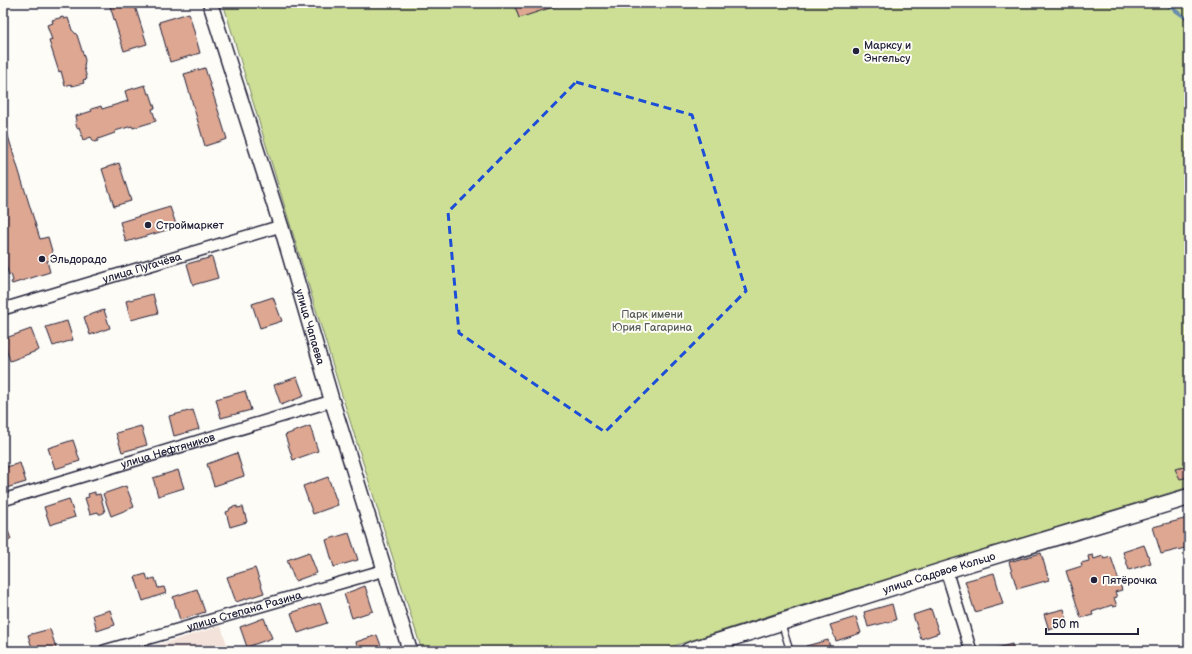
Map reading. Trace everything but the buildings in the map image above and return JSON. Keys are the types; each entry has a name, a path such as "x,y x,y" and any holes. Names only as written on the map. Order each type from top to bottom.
{"main road":[{"name":"улица Садовое Кольцо","path":"689,651 946,570 1189,497"}],"street":[{"name":"улица Чапаева","path":"210,3 281,226 332,401 410,651"},
{"name":"улица Пугачёва","path":"3,309 281,226"},
{"name":"улица Нефтяников","path":"3,500 332,401"},
{"name":"улица Степана Разина","path":"104,651 385,570"},
{"path":"946,570 970,651"}],"lane":[{"path":"781,622 790,651"}],"highlighted area":[{"path":"576,82 692,115 746,291 605,432 459,333 448,212"}],"shaded area":[{"path":"221,626 229,651 138,651"}],"green space":[{"name":"Парк имени Юрия Гагарина","path":"223,3 1189,3 1189,487 793,608 658,651 422,651 340,389"}],"waterway":[{"path":"1165,3 1189,20"}],"place":[{"name":"Марксу и Энгельсу","path":"856,51"},
{"name":"Строймаркет","path":"148,225"},
{"name":"Эльдорадо","path":"42,259"},
{"name":"Пятёрочка","path":"1094,580"}]}
